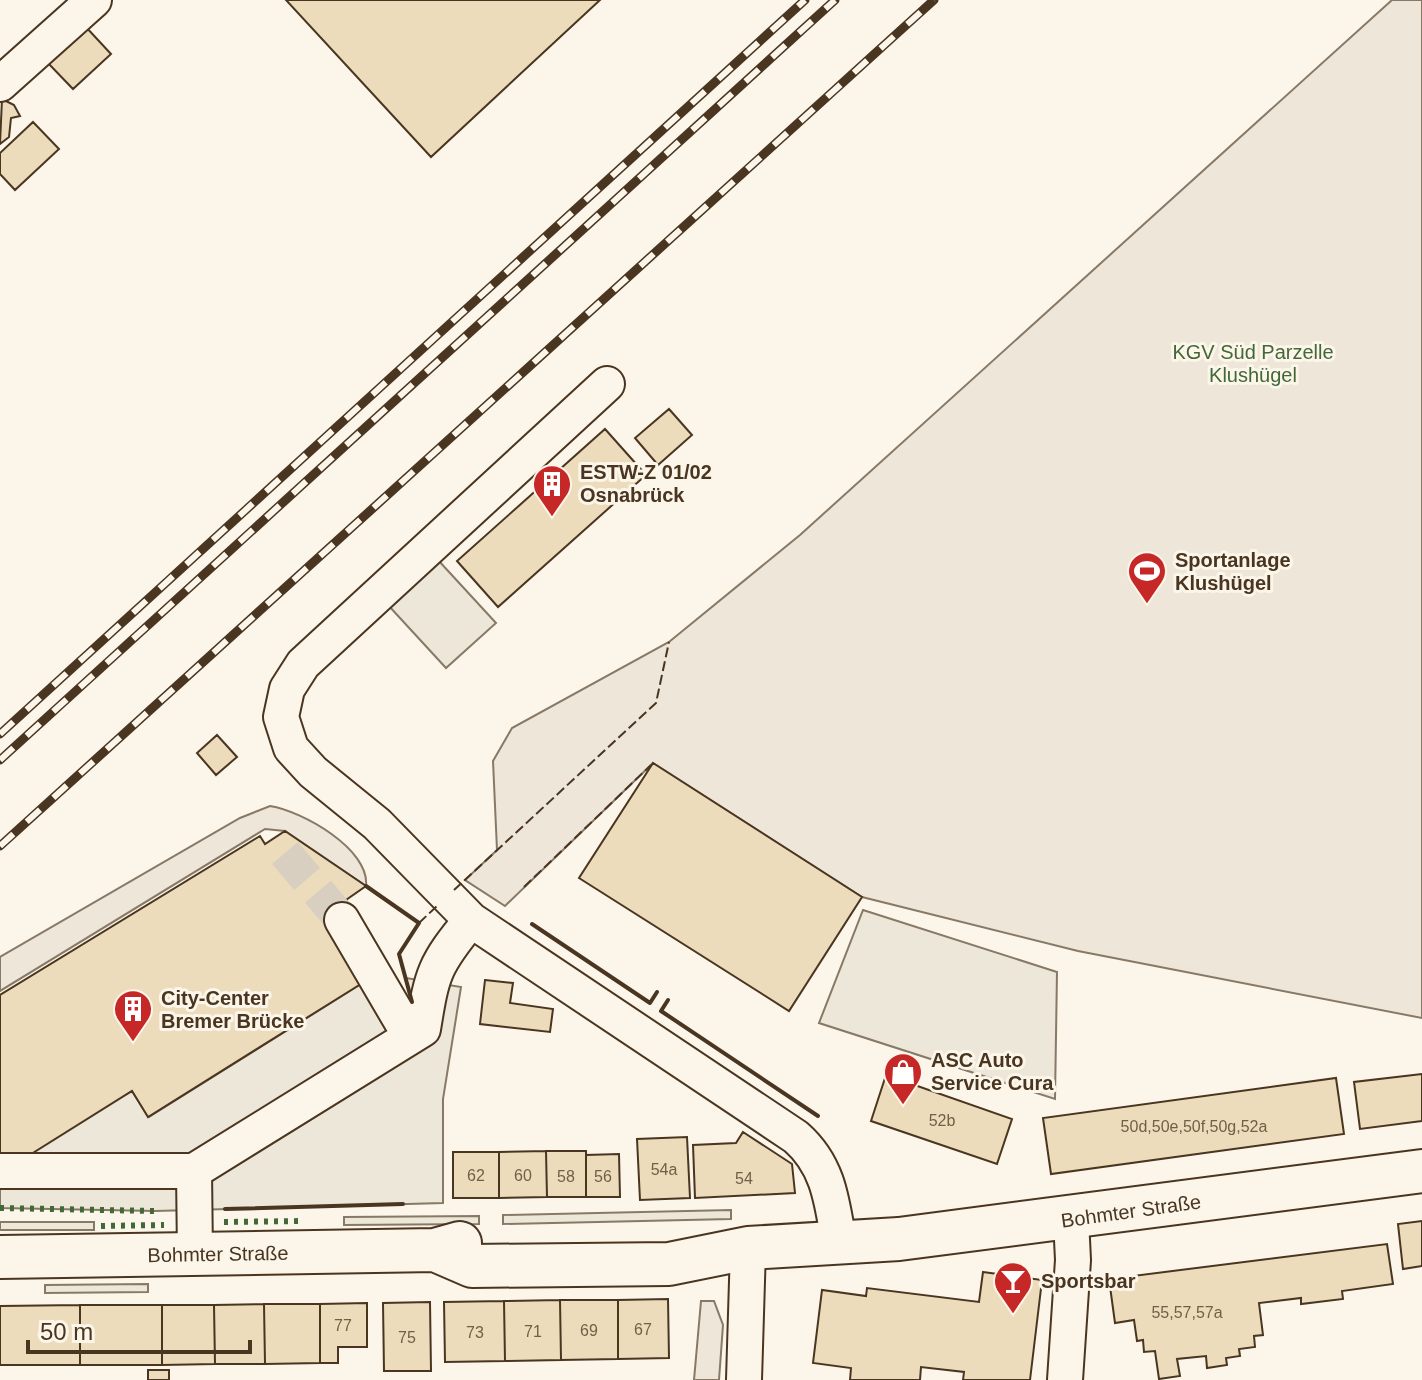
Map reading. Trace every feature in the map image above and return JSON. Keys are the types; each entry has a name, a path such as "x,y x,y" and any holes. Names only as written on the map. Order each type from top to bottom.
{"main road":[{"name":"Bohmter Straße","path":"0,1257 435,1250 472,1240 667,1238 748,1248 839,1243 1071,1219 1422,1171"}],"street":[{"path":"0,84 94,0"},
{"path":"607,384 303,664 287,689 281,717 291,748 313,772 377,824 471,920 796,1137 813,1152 825,1173 839,1243"},
{"path":"342,920 410,1036"},
{"path":"0,1171 194,1171 423,1029 431,977 441,957 471,920"},
{"path":"194,1171 195,1255"},
{"path":"1065,1380 1073,1260 1071,1219"},
{"path":"744,1380 748,1248"}],"green space":[{"name":"KGV Süd Parzelle Klushügel","path":"1392,0 1422,0 1422,1018 1078,951 862,897 653,763 505,906 465,880 497,850 493,761 512,728 669,642 800,535"},
{"path":"270,806 299,815 332,834 357,859 364,872 366,886 285,831 265,829 0,991 0,957 240,818"},
{"path":"701,1301 714,1301 723,1325 719,1380 694,1380"}],"shaded area":[{"path":"438,560 496,623 446,668 388,605"},
{"path":"863,910 1057,972 1055,1099 819,1023"},
{"path":"406,978 461,987 443,1099 443,1203 155,1211 0,1208 0,1161 132,1091 149,1117 364,982 417,1019"},
{"path":"731,1210 731,1219 503,1224 503,1215"},
{"path":"479,1216 479,1224 344,1225 344,1217"},
{"path":"0,1222 94,1222 94,1230 0,1230"},
{"path":"148,1284 148,1292 45,1293 45,1285"}],"building":[{"path":"286,0 600,0 431,157"},
{"path":"85,26 111,54 73,89 47,62"},
{"path":"2,99 14,105 20,116 11,118 9,137 0,144"},
{"path":"33,122 59,149 15,190 0,174 0,153"},
{"path":"669,409 692,435 658,465 635,438"},
{"name":"ESTW-Z 01/02 Osnabrück","path":"605,429 646,475 498,607 457,561"},
{"path":"217,735 237,757 216,775 197,753"},
{"path":"653,763 862,897 789,1011 579,878"},
{"name":"City-Center Bremer Brücke","path":"285,831 366,886 346,900 354,912 364,982 148,1117 132,1091 20,1161 0,1161 0,995 260,836 265,844"},
{"path":"485,980 513,983 510,1003 553,1009 550,1032 480,1024"},
{"path":"1422,1074 1422,1121 1360,1129 1354,1082"},
{"path":"886,1075 1012,1119 997,1164 871,1121"},
{"path":"1336,1078 1344,1134 1051,1174 1043,1118"},
{"path":"743,1132 792,1164 795,1193 695,1198 693,1145 736,1143"},
{"path":"687,1137 690,1198 640,1200 637,1139"},
{"path":"546,1151 547,1197 499,1198 499,1152"},
{"path":"546,1151 586,1151 586,1197 547,1197"},
{"path":"453,1152 499,1152 499,1198 453,1198"},
{"path":"619,1154 620,1197 586,1197 586,1155"},
{"path":"1422,1221 1422,1266 1403,1269 1398,1224"},
{"path":"1387,1244 1393,1284 1342,1291 1343,1299 1301,1304 1301,1298 1259,1303 1263,1335 1254,1336 1255,1347 1239,1349 1240,1356 1226,1358 1227,1365 1207,1368 1206,1356 1177,1359 1180,1376 1159,1379 1155,1351 1144,1352 1143,1340 1137,1341 1134,1320 1115,1323 1109,1279"},
{"path":"983,1272 1042,1280 1030,1380 963,1380 964,1372 921,1367 920,1380 850,1380 851,1368 813,1363 822,1290 866,1296 867,1288 979,1302"},
{"path":"668,1299 669,1358 618,1359 618,1300"},
{"path":"560,1300 618,1300 618,1359 561,1360"},
{"path":"560,1300 561,1360 505,1361 504,1301"},
{"path":"504,1301 505,1361 445,1362 444,1302"},
{"path":"430,1302 431,1371 384,1371 383,1303"},
{"path":"367,1303 367,1347 338,1347 338,1363 320,1363 320,1304"},
{"path":"264,1304 320,1304 320,1363 265,1364"},
{"path":"264,1304 265,1364 215,1364 214,1305"},
{"path":"80,1305 162,1305 162,1365 80,1365"},
{"path":"80,1305 80,1365 0,1365 0,1306"},
{"path":"162,1305 214,1305 215,1364 162,1365"},
{"path":"148,1370 169,1370 169,1380 148,1380"}],"tunnel":[{"path":"285,853 342,920"}],"railway":[{"path":"0,734 805,0"},
{"path":"0,760 835,0"},
{"path":"0,846 934,0"}],"hedge":[{"path":"0,1208 155,1211"},
{"path":"224,1222 304,1221"},
{"path":"101,1226 164,1225"}],"fence":[{"path":"454,890 656,703 669,642"},
{"path":"524,887 651,765"},
{"path":"419,923 437,906"}],"wall":[{"path":"366,886 419,923 399,954 412,1002"},
{"path":"532,924 650,1003 657,992"},
{"path":"668,1000 661,1011 818,1116"},
{"path":"225,1209 403,1204"}],"place":[{"name":"ESTW-Z 01/02 Osnabrück","path":"552,518"},
{"name":"Sportanlage Klushügel","path":"1147,605"},
{"name":"City-Center Bremer Brücke","path":"133,1043"},
{"name":"ASC Auto Service Cura","path":"903,1106"},
{"name":"Sportsbar","path":"1013,1315"}]}
